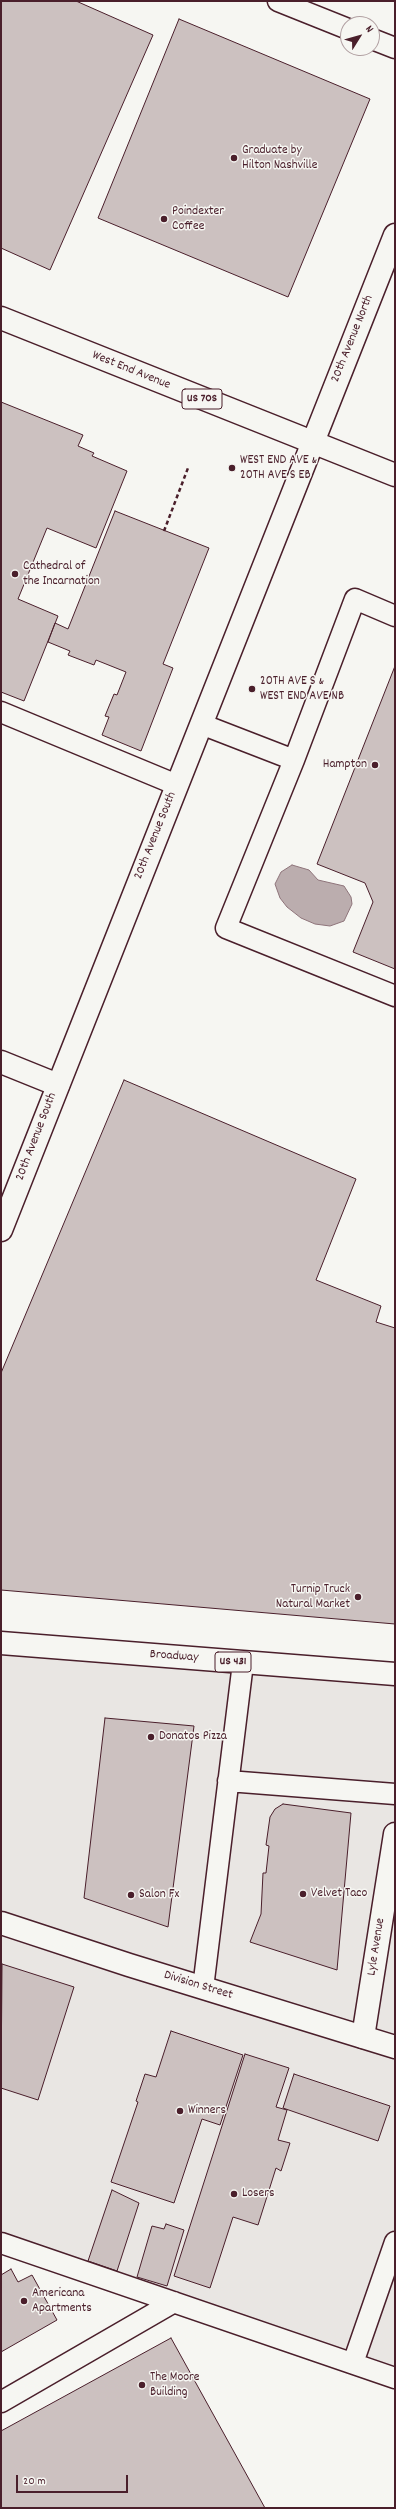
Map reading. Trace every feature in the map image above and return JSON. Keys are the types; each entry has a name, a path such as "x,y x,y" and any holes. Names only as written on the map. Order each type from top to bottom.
{"main road":[{"name":"20th Avenue North","path":"312,442 395,235"},
{"name":"West End Avenue","path":"1,318 395,475"},
{"name":"20th Avenue South","path":"1,1230 312,442"},
{"path":"1,1062 58,1085"},
{"name":"Broadway","path":"1,1643 395,1674"},
{"name":"Lyle Avenue","path":"363,2037 395,1834"},
{"name":"Division Street","path":"1,1923 203,1988 395,2047"}],"lane":[{"path":"278,1 340,26"},
{"path":"380,42 395,48"},
{"path":"395,616 355,599 294,760 226,928 395,996"},
{"path":"1,712 177,785"},
{"path":"201,724 294,760"},
{"path":"203,1988 243,1663"},
{"path":"228,1780 395,1794"},
{"path":"353,2363 395,2242"},
{"path":"1,2243 395,2378"},
{"path":"1,2402 174,2302"}],"path":[{"path":"164,531 188,468"}],"shaded area":[{"path":"292,865 309,870 318,880 344,886 351,897 352,904 344,921 330,926 315,924 301,918 287,907 280,898 275,884 281,872"},
{"path":"1,1643 395,1674 395,2378 1,2243"}],"building":[{"path":"1,1 76,1 153,35 50,270 1,248"},
{"name":"Graduate by Hilton Nashville","path":"179,19 370,99 288,297 98,218"},
{"name":"Cathedral of the Incarnation","path":"1,402 83,435 78,446 94,453 92,456 127,471 96,548 47,528 18,599 58,616 24,701 1,692"},
{"path":"115,511 209,548 163,664 173,668 141,751 102,735 109,717 105,716 114,694 117,695 126,672 96,660 94,665 68,655 70,651 48,642 55,623 68,629"},
{"name":"Hampton","path":"395,666 395,969 353,952 373,902 365,883 317,864"},
{"path":"124,1080 356,1179 316,1280 381,1306 376,1322 395,1328 395,1624 1,1590 1,1373"},
{"path":"105,1718 194,1726 168,1927 84,1898"},
{"name":"Velvet Taco","path":"283,1804 351,1813 337,1970 250,1942 261,1914 263,1873 266,1873 269,1846 266,1845 270,1817 275,1809"},
{"path":"2,1964 74,1987 38,2100 1,2088"},
{"name":"Winners","path":"171,2031 243,2055 220,2125 202,2119 174,2203 111,2182 138,2102 136,2101 145,2074 156,2077"},
{"name":"Losers","path":"245,2054 289,2068 276,2107 287,2110 278,2140 290,2143 281,2171 276,2168 258,2225 233,2217 210,2288 174,2276"},
{"path":"294,2074 390,2106 378,2141 283,2108"},
{"path":"112,2190 139,2203 117,2271 88,2261"},
{"path":"166,2224 184,2230 167,2286 137,2277 152,2226 164,2229"},
{"name":"Americana Apartments","path":"11,2269 18,2282 32,2275 57,2320 1,2352 1,2275"},
{"name":"The Moore Building","path":"171,2338 265,2508 1,2508 1,2431"}],"place":[{"name":"Graduate by Hilton Nashville","path":"234,158"},
{"name":"Poindexter Coffee","path":"164,219"},
{"name":"WEST END AVE & 20TH AVE S EB","path":"232,468"},
{"name":"Cathedral of the Incarnation","path":"15,574"},
{"name":"20TH AVE S & WEST END AVE NB","path":"252,689"},
{"name":"Hampton","path":"375,765"},
{"name":"Turnip Truck Natural Market","path":"358,1597"},
{"name":"Donatos Pizza","path":"151,1737"},
{"name":"Velvet Taco","path":"303,1894"},
{"name":"Salon Fx","path":"131,1895"},
{"name":"Winners","path":"180,2111"},
{"name":"Losers","path":"234,2194"},
{"name":"Americana Apartments","path":"24,2301"},
{"name":"The Moore Building","path":"142,2385"}]}
